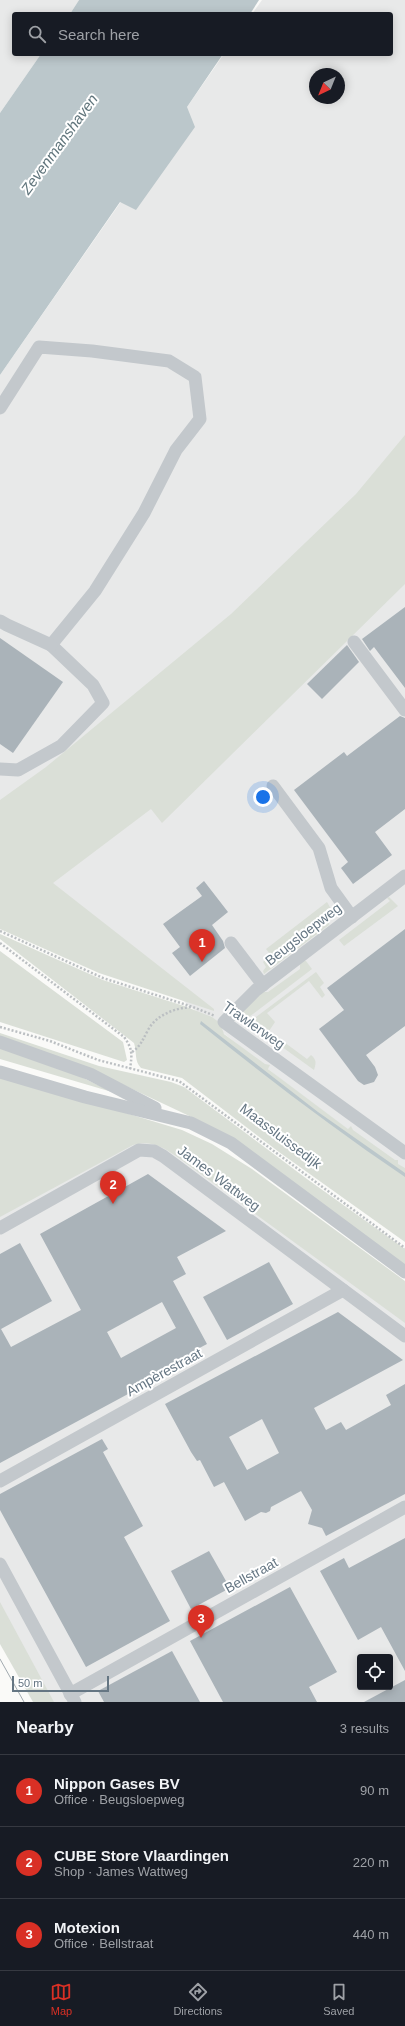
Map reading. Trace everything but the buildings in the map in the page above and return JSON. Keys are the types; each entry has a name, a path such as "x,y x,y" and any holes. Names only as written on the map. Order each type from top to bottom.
{"street":[{"path":"0,408 39,347 92,351 169,361 196,377 200,419 176,450 144,513 95,591 51,644"},
{"path":"0,621 51,644 93,686 103,703 61,746 18,770 0,769"},
{"path":"354,642 405,710"},
{"path":"273,786 319,848 331,888 352,917"},
{"name":"Beugsloepweg","path":"224,1022 236,1008 263,985 405,876"},
{"path":"230,943 263,985"},
{"name":"Trawlerweg","path":"224,1022 405,1152"},
{"path":"0,1042 90,1074 171,1116"},
{"path":"0,1072 84,1097 171,1116 191,1123 231,1143 405,1272"},
{"name":"James Wattweg","path":"0,1228 139,1150 154,1151 163,1156 405,1336"},
{"name":"Ampèrestraat","path":"0,1481 343,1290"},
{"name":"Bellstraat","path":"72,1698 405,1508"},
{"path":"0,1564 72,1698"}],"path":[{"name":"Trawlerweg","path":"0,931 103,978 193,1007 214,1015 224,1022"},
{"path":"0,942 124,1037 131,1046 132,1052 130,1069"},
{"path":"132,1052 143,1041 152,1023 156,1020 172,1011 193,1007"},
{"name":"Maassluissedijk","path":"0,1027 50,1041 98,1060 180,1081 405,1248"}],"shaded area":[{"path":"0,0 79,0 71,12 12,12 12,56 40,56 0,113"},
{"path":"262,0 405,0 405,1172 354,1138 181,999 0,892 0,375 223,56 393,56 393,12 253,12"},
{"path":"405,435 405,584 162,823 151,809 53,883 214,1009 214,1011 99,973 0,929 0,800 46,767 231,614 356,494"},
{"path":"389,897 398,906 344,946 339,940 390,901 387,898"},
{"path":"327,902 331,909 329,925 264,974 263,971 266,967 263,962 271,955 266,949"},
{"path":"0,934 103,980 184,1006 212,1017 220,1023 224,1034 265,1064 270,1065 268,1069 348,1129 351,1126 353,1130 395,1160 398,1160 398,1164 405,1168 405,1242 279,1152 182,1078 141,1068 136,1059 134,1043 0,939"},
{"path":"0,951 123,1042 127,1060 124,1062 0,1022"},
{"path":"303,960 306,961 312,969 245,1020 242,1018 243,1009 262,992 268,992 300,969 300,963"},
{"path":"316,972 324,983 320,987 325,995 322,998 309,981 267,1013 275,1022 269,1031 307,1059 311,1055 316,1062 314,1070 256,1028 256,1017"},
{"path":"0,1033 99,1066 171,1082 184,1087 307,1179 405,1249 405,1265 202,1122 94,1071 0,1038"},
{"path":"0,1047 67,1070 112,1092 0,1059"},
{"path":"0,1075 182,1130 212,1144 252,1169 405,1281 405,1323 176,1156 156,1145 145,1143 133,1145 0,1217"},
{"path":"124,1137 163,1139 405,1316 405,1702 35,1702 0,1639 0,1214"},
{"path":"0,1602 54,1702 33,1702 0,1644"}],"water":[{"path":"79,0 259,0 251,12 71,12"},
{"name":"Zevenmanshaven","path":"40,56 222,56 187,107 195,127 136,210 120,202 0,375 0,113"},
{"path":"201,1021 318,1112 405,1173 405,1177 275,1083 200,1024"}],"tram line":[{"path":"0,1659 24,1702"}],"place":[{"name":"Nippon Gases BV","path":"202,962"},
{"name":"CUBE Store Vlaardingen","path":"113,1204"},
{"name":"Motexion","path":"201,1638"}]}
